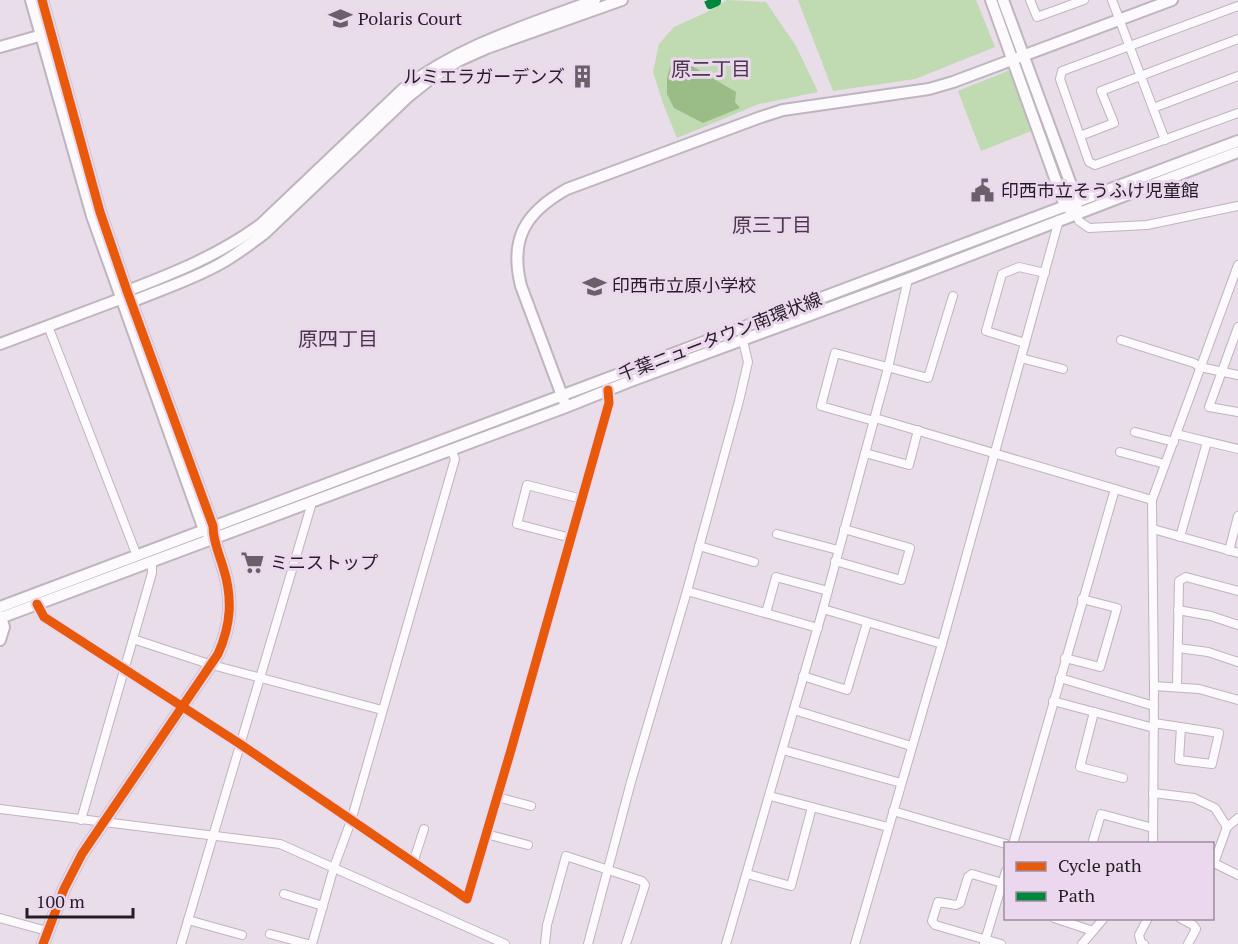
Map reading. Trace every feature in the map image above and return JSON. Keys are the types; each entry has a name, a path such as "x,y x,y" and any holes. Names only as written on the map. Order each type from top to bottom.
{"street":[{"path":"31,0 46,34"},
{"path":"42,0 46,34 92,216 126,297 224,570 230,598 224,641 212,665 82,854 64,889 43,944"},
{"path":"126,297 208,258 254,230 403,89 424,72 483,41 595,0"},
{"path":"0,344 218,265 266,233 409,96 458,61 487,48 622,0"},
{"path":"991,0 1018,56 1077,201 1076,213 1079,221 1089,228 1147,225 1238,206"},
{"path":"1003,0 1065,206 1076,213"},
{"path":"1030,0 1037,17 1084,0"},
{"path":"1112,0 1165,140"},
{"path":"566,407 517,270 517,254 521,235 529,219 546,201 567,189 783,111 929,89 953,82 1118,16 1172,0"},
{"path":"1238,6 1062,71 1060,79 1089,162 1095,165 1238,112"},
{"path":"0,47 46,34"},
{"path":"1080,136 1114,123 1101,91 1238,39"},
{"path":"1153,108 1238,76"},
{"name":"千葉ニュータウン南環状線","path":"0,614 37,604 566,407 741,334 1077,201 1238,141"},
{"name":"千葉ニュータウン南環状線","path":"0,614 136,556 562,396 908,279 1238,152"},
{"path":"855,944 942,644 1059,220"},
{"path":"1153,842 1152,500 1238,265"},
{"path":"1025,343 986,331 1002,274 1018,267 1045,273"},
{"path":"726,944 818,628 888,368 908,279"},
{"path":"953,296 928,378 835,353 820,406 918,430 1152,500"},
{"path":"48,326 136,556"},
{"path":"1238,327 1209,407 1238,412"},
{"path":"588,944 687,591 748,362 741,334"},
{"path":"1121,340 1194,363 1200,367 1238,375"},
{"path":"1021,358 1063,369"},
{"path":"37,604 44,617 240,744 467,899 609,403 608,390"},
{"path":"865,453 909,465 918,430"},
{"path":"1135,432 1207,442 1238,449"},
{"path":"1180,537 1207,442"},
{"path":"270,934 310,944 351,821 455,459 451,449"},
{"path":"1120,452 1165,465"},
{"path":"571,538 517,524 527,485 582,499"},
{"path":"1013,842 1115,489"},
{"path":"181,944 311,506 309,502"},
{"path":"1229,550 1238,516"},
{"path":"835,561 901,580 910,548 844,529"},
{"path":"1153,529 1238,553"},
{"path":"777,534 838,550"},
{"path":"699,546 754,562"},
{"path":"81,820 152,573 152,561"},
{"path":"766,613 776,577 828,591"},
{"path":"1177,686 1179,581 1186,577 1238,591"},
{"path":"687,591 818,628"},
{"path":"1065,658 1100,668 1117,608 1082,599"},
{"path":"823,609 942,644"},
{"path":"1178,610 1211,616 1238,625"},
{"path":"0,614 4,627 0,640"},
{"path":"803,676 847,690 867,623"},
{"path":"133,639 212,665 382,710"},
{"path":"1178,648 1208,652 1238,662"},
{"path":"1060,678 1154,706"},
{"path":"1154,686 1199,689 1238,700"},
{"path":"1053,700 1154,726 1181,727 1219,733 1212,764 1179,760 1181,727"},
{"path":"794,711 911,746"},
{"path":"1094,712 1080,767 1123,778"},
{"path":"783,750 901,783"},
{"path":"1154,792 1194,798 1215,808 1227,827"},
{"path":"497,796 531,806"},
{"path":"770,796 888,827"},
{"path":"747,874 791,886 812,807"},
{"path":"0,809 280,844 505,944"},
{"path":"892,812 1004,844"},
{"path":"1092,842 1101,814 1153,828"},
{"path":"1238,818 1227,827 1214,863 1238,875"},
{"path":"412,862 424,829"},
{"path":"486,834 528,845"},
{"path":"545,944 547,925 566,856 608,868 642,881 645,885 627,944"},
{"path":"1001,944 985,942 935,925 932,921 938,902 956,905 960,903 968,877 972,874 1002,883"},
{"path":"985,942 1001,902 1004,875"},
{"path":"284,894 323,906"},
{"path":"0,918 47,931"},
{"path":"188,920 242,935"},
{"path":"1060,920 1093,931"},
{"path":"1082,944 1102,920"},
{"path":"1144,944 1141,943 1139,935 1147,920"},
{"path":"1184,920 1196,929 1188,944"}],"shaded area":[{"path":"727,0 766,2 796,46 818,92 759,104 677,138 653,72 659,44 674,27"},
{"path":"798,0 976,0 995,47 915,79 833,91"},
{"path":"677,57 736,92 735,102 740,108 703,123 674,108 667,94 667,78 670,67"},
{"path":"1010,70 1034,130 981,151 958,91"}],"marked path":[{"path":"708,0 710,5 717,0"}],"cycle path":[{"path":"42,0 100,212 213,526 215,542 226,578 229,601 226,633 218,654 82,854 64,889 43,944"},
{"path":"37,604 44,617 240,744 467,899 609,403 608,390"}],"place":[{"name":"Polaris Court","path":"340,19"},
{"name":"ルミエラガーデンズ","path":"583,77"},
{"name":"印西市立そうふけ児童館","path":"983,191"},
{"name":"印西市立原小学校","path":"594,286"},
{"name":"ミニストップ","path":"252,563"}],"district":[{"name":"原二丁目","path":"711,69"},
{"name":"原三丁目","path":"772,225"},
{"name":"原四丁目","path":"338,339"}]}
